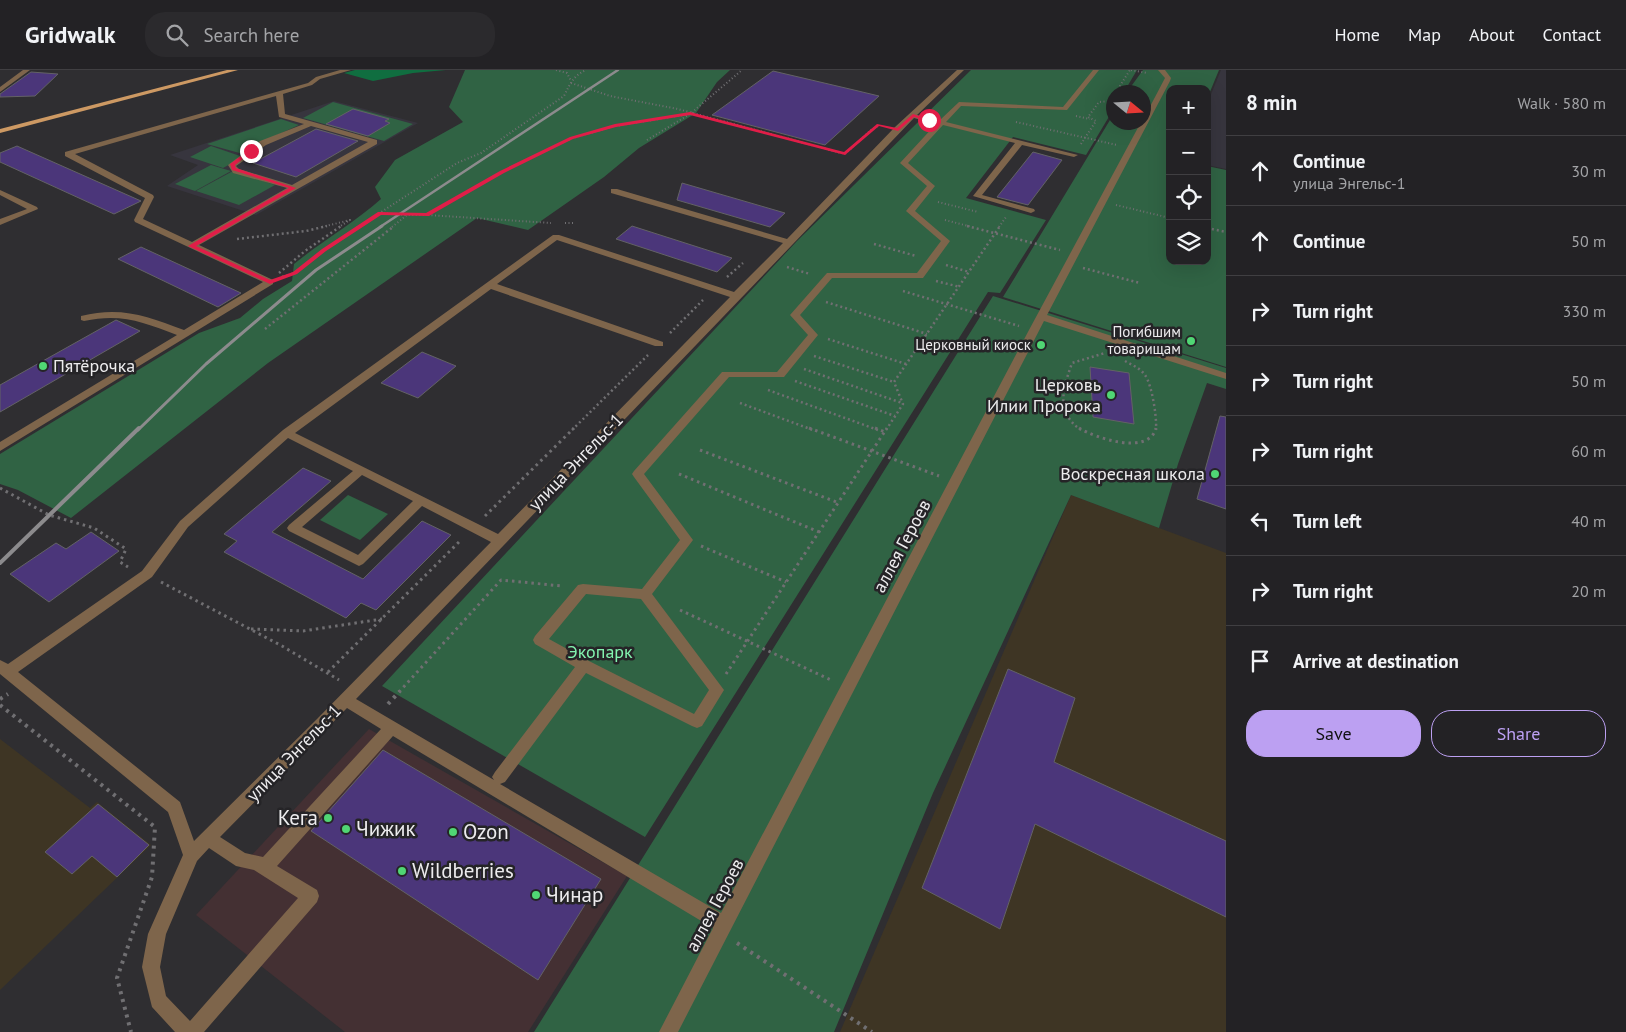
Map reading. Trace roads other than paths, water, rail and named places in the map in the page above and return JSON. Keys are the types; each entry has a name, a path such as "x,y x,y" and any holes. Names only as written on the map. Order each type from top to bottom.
{"main road":[{"path":"0,131 235,70"}],"street":[{"path":"2,88 27,70"},
{"path":"0,447 270,282 138,220 150,197 68,154 310,84 318,78 348,70"},
{"name":"улица Энгельс-1","path":"188,1032 158,1001 151,967 157,934 191,855 345,700 789,242 961,70"},
{"path":"645,594 687,540 638,474 726,374 780,376 813,334 795,316 830,275 920,276 946,241 910,211 931,186 904,163 959,104 1065,109 1096,70"},
{"name":"аллея Героев","path":"668,1032 1034,330 1104,202 1132,148 1165,74"},
{"path":"191,246 374,142 282,115 279,93"},
{"path":"913,116 1074,155"},
{"path":"294,188 236,170 232,165 263,144 309,124"},
{"path":"1020,142 977,196 1031,211"},
{"path":"614,191 789,242"},
{"path":"0,192 34,209 0,222"},
{"path":"191,855 174,807 4,669 147,574 184,524 287,433 556,237 737,296"},
{"path":"490,285 659,344"},
{"path":"84,318 98,314 132,314 184,334"},
{"path":"1042,318 1111,346 1226,376"},
{"path":"287,433 500,541"},
{"path":"361,470 293,528 359,561 421,500"},
{"path":"583,589 645,594 716,690 697,722 584,665 540,640 583,589"},
{"path":"500,777 584,665"},
{"path":"345,700 724,925"},
{"path":"264,868 391,728"},
{"path":"192,1032 311,896 257,863 242,860 209,839"}],"railway":[{"path":"380,227 618,70"},
{"path":"138,430 206,364 316,270 382,226"},
{"path":"0,563 139,428"}],"place":[{"name":"Погибшим товарищам","path":"1191,341"},
{"name":"Церковный киоск","path":"1041,345"},
{"name":"Пятёрочка","path":"43,366"},
{"name":"Церковь Илии Пророка","path":"1111,395"},
{"name":"Воскресная школа","path":"1215,474"},
{"name":"Кега","path":"328,818"},
{"name":"Чижик","path":"346,829"},
{"name":"Ozon","path":"453,832"},
{"name":"Wildberries","path":"402,871"},
{"name":"Чинар","path":"536,895"}],"park label":[{"name":"Экопарк","path":"600,652"}]}
